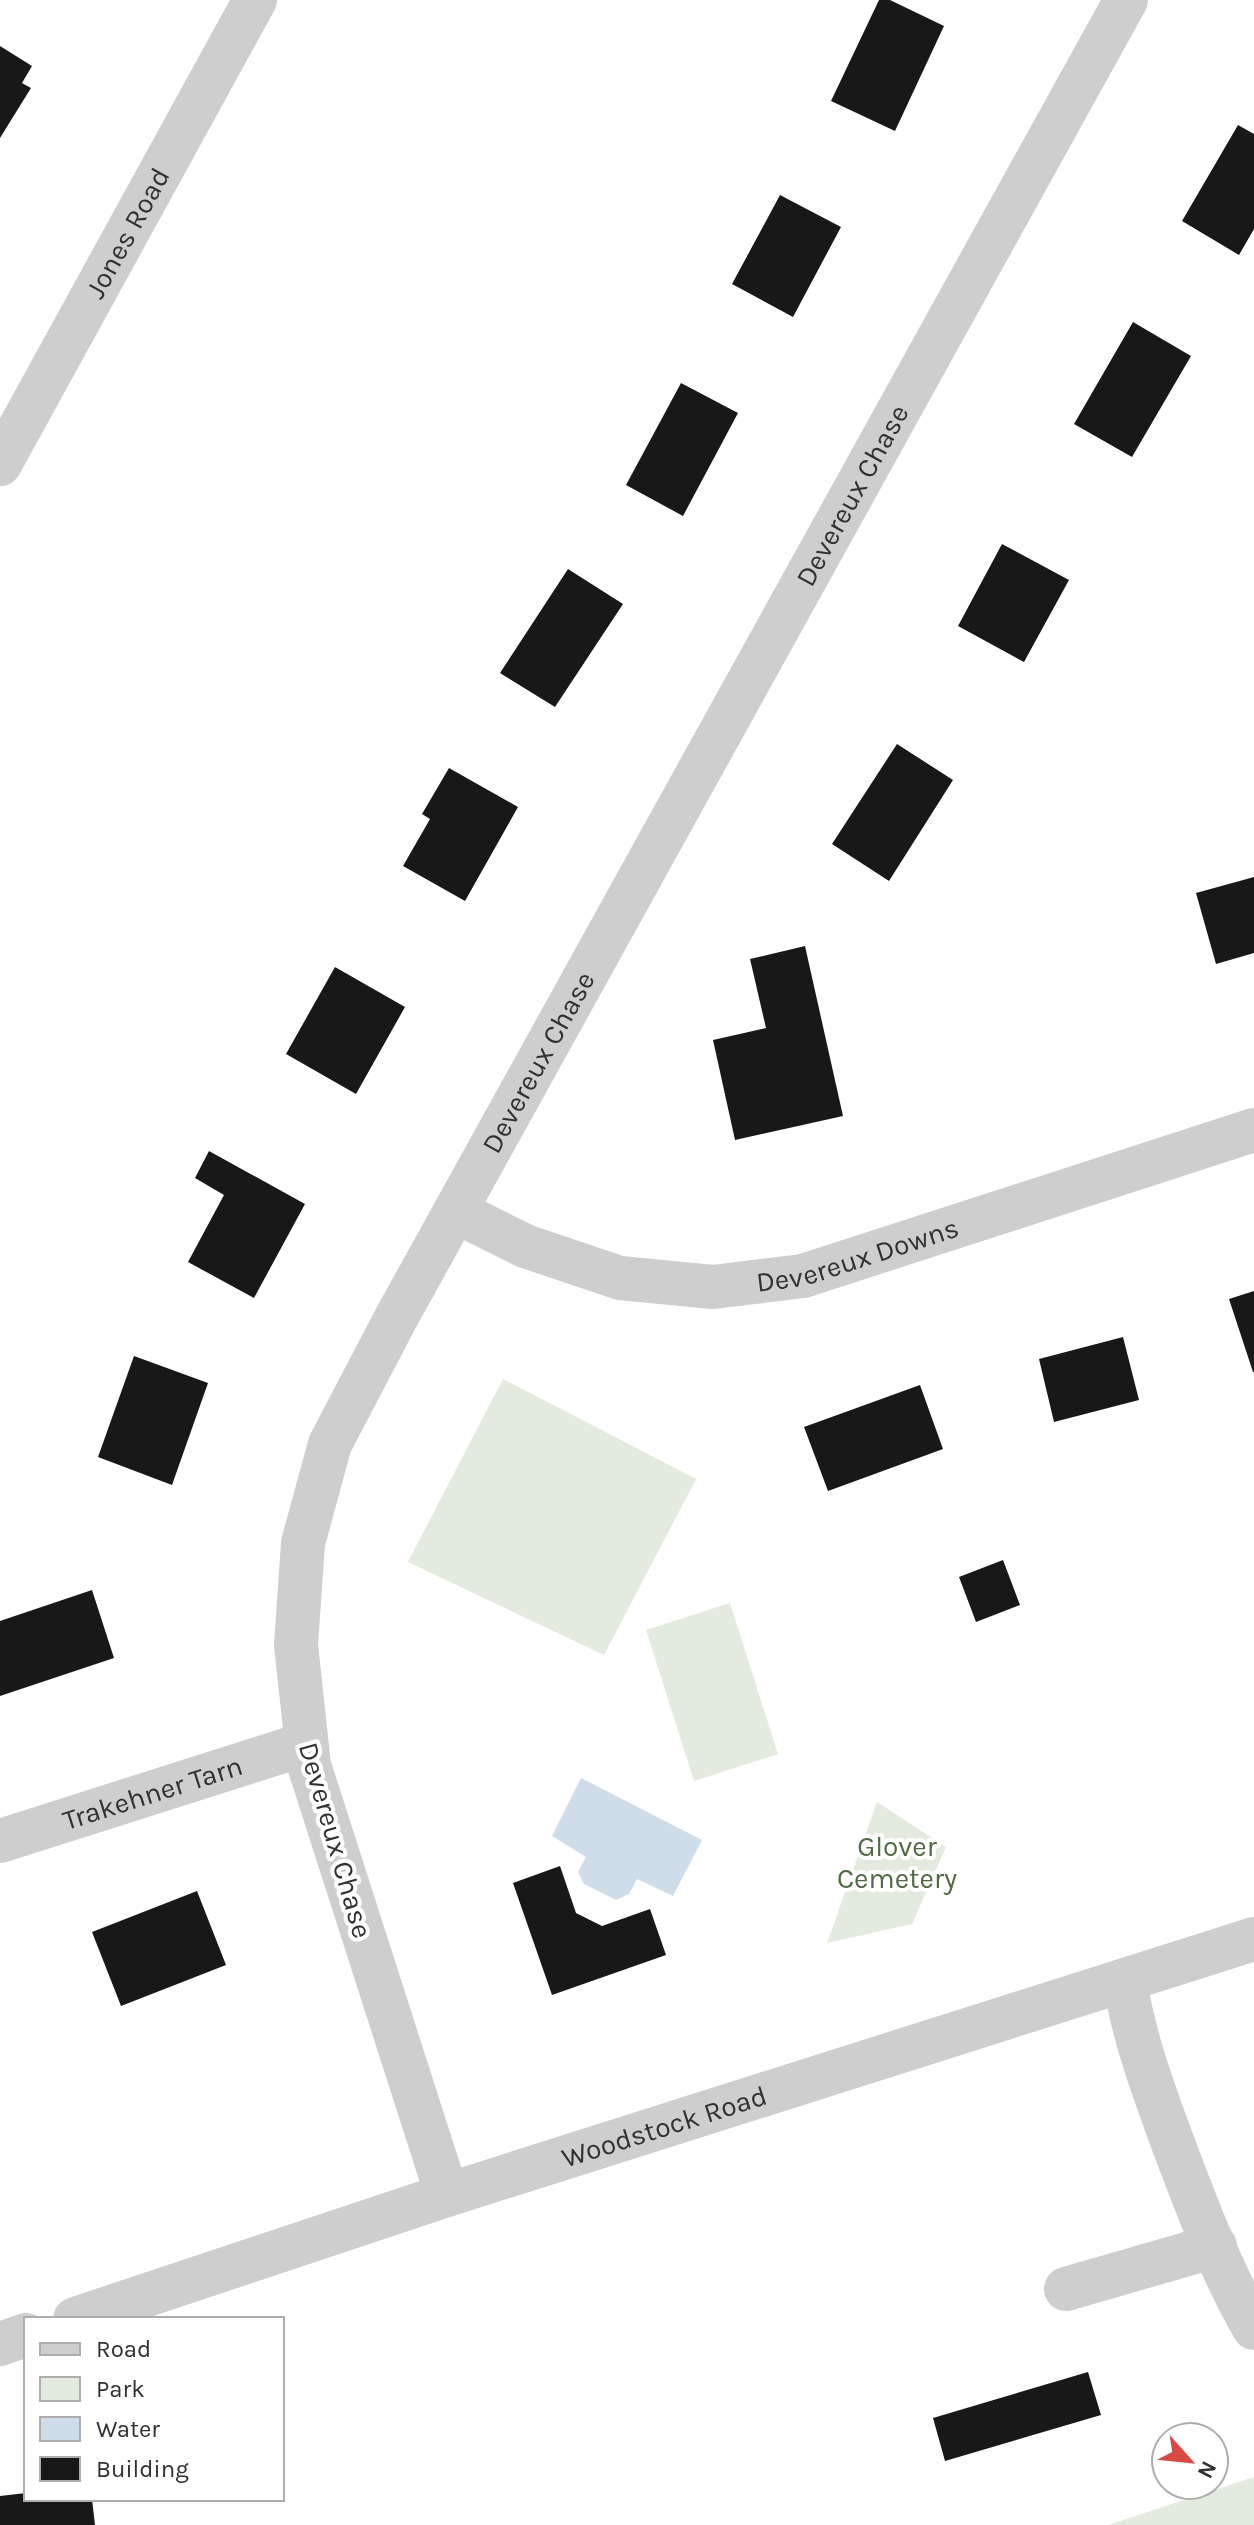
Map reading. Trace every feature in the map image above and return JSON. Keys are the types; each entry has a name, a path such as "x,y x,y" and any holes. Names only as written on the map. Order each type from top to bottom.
{"street":[{"name":"Jones Road","path":"0,464 255,0"},
{"name":"Devereux Chase","path":"447,2195 305,1744 296,1645 303,1543 330,1444 396,1318 1126,0"},
{"name":"Devereux Downs","path":"457,1212 525,1246 620,1278 713,1287 803,1276 1254,1130"},
{"name":"Trakehner Tarn","path":"0,1841 305,1744"},
{"name":"Woodstock Road","path":"81,2317 447,2195 1254,1939"},
{"path":"1125,1980 1131,2019 1145,2067 1194,2200 1254,2328"},
{"path":"1066,2289 1215,2246"},
{"path":"0,2344 24,2336"}],"green space":[{"path":"503,1379 696,1479 604,1655 408,1562"},
{"path":"730,1603 778,1754 694,1781 646,1630"},
{"name":"Glover Cemetery","path":"877,1802 946,1847 912,1924 827,1943"},
{"path":"1254,2477 1254,2525 1108,2525 1181,2501 1230,2501 1230,2485"}],"water":[{"path":"581,1778 702,1840 673,1896 637,1879 629,1894 616,1900 584,1884 578,1872 586,1857 552,1836"}],"building":[{"path":"879,0 890,0 944,26 895,131 831,101"},
{"path":"0,46 32,66 22,83 31,88 0,138"},
{"path":"1238,125 1254,134 1254,229 1239,255 1182,221"},
{"path":"780,195 841,227 793,317 732,284"},
{"path":"1133,322 1191,356 1132,457 1074,424"},
{"path":"681,383 738,413 683,516 626,485"},
{"path":"1002,544 1069,580 1024,662 958,626"},
{"path":"568,569 623,604 555,707 500,673"},
{"path":"897,744 953,780 889,881 832,844"},
{"path":"449,768 518,807 465,901 403,866 430,819 422,814"},
{"path":"1254,877 1254,953 1216,964 1196,893"},
{"path":"805,946 843,1116 735,1140 713,1040 766,1028 750,959"},
{"path":"335,967 405,1007 356,1094 286,1054"},
{"path":"209,1151 305,1204 254,1298 188,1262 224,1195 195,1178"},
{"path":"1254,1291 1254,1372 1253,1372 1229,1299"},
{"path":"1123,1337 1139,1400 1054,1422 1039,1359"},
{"path":"134,1356 208,1383 172,1485 98,1457"},
{"path":"920,1385 943,1449 828,1491 804,1427"},
{"path":"1003,1560 1020,1605 976,1622 959,1577"},
{"path":"92,1590 114,1658 0,1696 0,1621"},
{"path":"560,1866 576,1913 602,1926 650,1909 666,1955 552,1995 513,1883"},
{"path":"197,1891 226,1965 121,2006 92,1932"},
{"path":"1088,2372 1101,2415 945,2461 933,2418"},
{"path":"24,2493 24,2501 92,2501 95,2525 0,2525 0,2496"}]}
